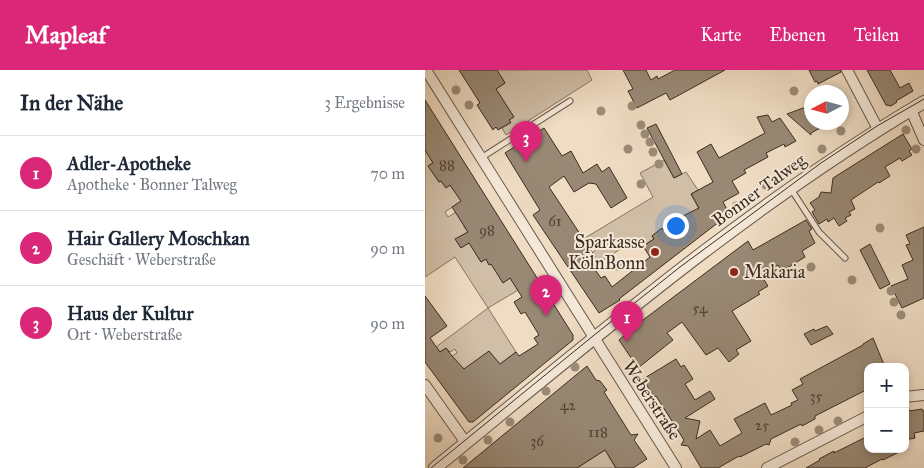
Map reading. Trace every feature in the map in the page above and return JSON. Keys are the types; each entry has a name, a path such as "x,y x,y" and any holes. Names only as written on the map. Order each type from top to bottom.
{"street":[{"name":"Weberstraße","path":"426,70 676,468"},
{"path":"847,70 878,129"},
{"name":"Bonner Talweg","path":"435,468 594,338 684,268 822,166 878,129 924,102"},
{"path":"911,110 924,140"},
{"path":"425,385 466,443"},
{"path":"909,397 924,395"},
{"path":"767,468 864,418"}],"lane":[{"path":"481,158 570,101"},
{"path":"791,189 819,232 845,258"}],"shaded area":[{"path":"498,70 587,70 592,80 506,135 502,128 511,123 509,120 513,117 498,92 487,82 498,88 505,83 500,75 488,76"},
{"path":"425,150 433,162 428,166 439,182 441,181 446,188 450,185 462,201 445,212 448,217 461,209 464,227 468,232 456,239 460,247 481,235 488,246 476,254 481,262 486,259 489,265 497,260 500,278 503,283 510,278 520,289 488,308 455,257 425,277"},
{"path":"664,160 674,178 686,172 698,190 691,194 699,209 680,220 665,232 661,229 652,236 654,239 643,246 637,238 593,267 589,261 592,253 598,248 594,243 585,248 580,241 653,197 640,173"},
{"path":"488,308 516,352 490,373 460,376 452,356 457,353 455,349 450,352 446,348 440,352 436,347"},
{"path":"613,445 616,450 608,455 616,468 577,468"}],"building":[{"path":"459,70 497,70 505,83 496,89 514,117 509,120 511,122 498,130 496,127 493,130 477,105 480,103"},
{"path":"623,70 646,70 651,80 657,76 658,79 675,70 725,70 670,100 666,93 637,108 628,91 633,89"},
{"path":"809,70 840,70 841,72 818,84"},
{"path":"867,70 890,70 900,88 909,83 913,91 891,106 886,105"},
{"path":"425,100 573,335 573,340 473,422 469,422 425,362 425,296 447,326 430,338 440,352 446,348 464,369 489,351 500,364 516,352 519,356 538,344 534,338 539,335 525,312 521,314 514,302 522,297 510,278 503,283 486,259 481,262 469,243 461,248 455,239 468,232 452,207 461,201 450,185 446,188 441,181 439,182 428,166 433,163 425,150"},
{"path":"804,108 804,129 787,114"},
{"path":"768,115 772,122 780,118 796,141 785,147 784,144 766,153 768,157 744,170 746,173 732,181 739,193 723,202 731,217 715,225 620,300 599,313 533,215 540,210 505,153 544,128 562,156 571,151 583,173 597,164 602,172 609,167 627,198 611,208 596,184 589,183 574,192 564,176 549,187 595,257 589,261 601,278 605,276 612,287 650,257 643,246 654,239 652,236 662,228 663,230 680,220 679,218 699,208 691,194 713,182 697,152 711,144 719,158 765,133 757,117"},
{"path":"656,124 682,174 674,178 647,128"},
{"path":"805,130 816,130 811,135"},
{"path":"903,134 912,149 909,151 912,155 902,161 900,158 885,167 890,176 851,200 855,209 849,212 851,215 845,218 847,221 839,226 834,218 828,222 827,219 819,224 812,212 815,210 810,203 819,197 821,192 831,193 833,178"},
{"path":"806,220 812,229 809,231 815,243 802,251 805,257 782,271 778,265 761,275 768,286 758,292 760,294 732,311 751,341 736,350 739,354 729,362 718,348 706,355 682,322 667,333 673,340 638,368 619,340 748,241 753,250"},
{"path":"924,227 924,298 902,308 891,286 908,279 902,265 913,260 906,245 910,244 906,235"},
{"path":"870,244 890,284 880,289 860,250"},
{"path":"827,326 833,334 811,345 804,334"},
{"path":"873,338 883,363 864,363 864,391 815,416 815,419 802,426 801,424 771,439 769,445 766,444 739,456 718,468 701,468 688,446 681,445 684,440 643,379 676,359 681,367 684,365 693,379 685,384 695,400 710,391 715,399 685,418 700,421 696,439 710,430 720,446 742,433 734,419 765,403 771,415 792,405 791,403 798,400 792,390 803,384 800,379"},
{"path":"587,366 596,380 600,381 607,390 604,392 631,435 638,434 634,440 647,459 633,468 616,468 605,450 577,468 463,468"},
{"path":"922,409 924,411 924,431 914,433 915,438 909,439 909,410"},
{"path":"864,438 864,453 897,453 865,468 806,468 834,451 834,453"}],"tram line":[{"path":"431,468 680,267 821,163 877,126 924,99"}],"place":[{"name":"Haus der Kultur","path":"526,162"},
{"name":"Sparkasse KölnBonn","path":"655,252"},
{"name":"Makaria","path":"734,272"},
{"name":"Hair Gallery Moschkan","path":"546,316"},
{"name":"Adler-Apotheke","path":"627,342"}]}
